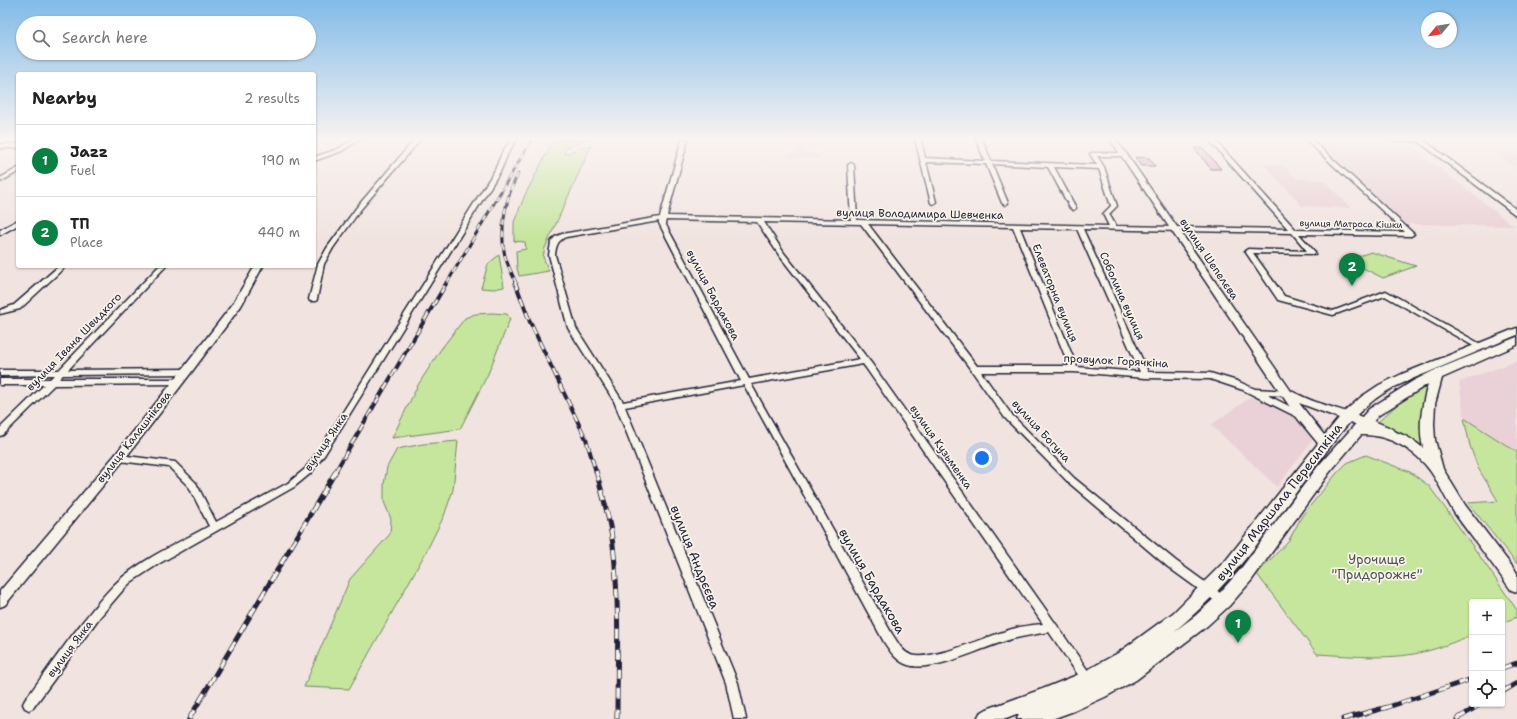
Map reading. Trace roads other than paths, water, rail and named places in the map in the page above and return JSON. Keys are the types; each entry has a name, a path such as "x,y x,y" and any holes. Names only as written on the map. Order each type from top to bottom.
{"main road":[{"name":"вулиця Маршала Пересипкіна","path":"986,719 1088,679 1124,659 1179,618 1208,591 1233,564 1324,444 1348,416 1366,400 1383,388 1435,364 1517,332"},
{"name":"вулиця Маршала Пересипкіна","path":"1026,719 1068,705 1099,691 1130,674 1201,621 1223,601 1245,576 1324,469 1374,412 1418,384 1437,374 1517,341"},
{"path":"1436,469 1428,440 1427,424 1429,404 1437,374"},
{"path":"1361,426 1395,435 1423,454 1436,469 1460,509 1517,585"}],"street":[{"path":"0,180 13,173"},
{"path":"314,298 321,264 330,248 359,208 389,173"},
{"name":"вулиця Янка","path":"29,704 86,626 119,587 146,566 291,485 308,471 322,452 496,173"},
{"path":"663,218 676,173"},
{"path":"852,173 859,222"},
{"path":"926,173 933,202"},
{"path":"993,173 1006,203"},
{"path":"1054,173 1073,208"},
{"path":"1103,173 1114,206 1106,214 1114,228"},
{"name":"вулиця Шепелєва","path":"1137,173 1286,393 1324,444"},
{"path":"1241,173 1313,253 1248,251 1281,298 1333,313 1386,293 1480,346"},
{"name":"вулиця Матроса Кішки","path":"1295,232 1411,234 1344,173"},
{"path":"1463,173 1517,214"},
{"name":"вулиця Володимира Шевченка","path":"663,218 1295,232"},
{"name":"вулиця Бардакова","path":"663,218 662,223 746,382 888,638 899,653 909,660 921,661 939,658 1012,634 1052,627"},
{"name":"вулиця Андрєєва","path":"663,218 564,235 556,238 553,242 552,255 572,328 620,405 732,683 740,719"},
{"name":"вулиця Кузьменка","path":"759,220 781,254 865,361 1088,679 1099,691"},
{"name":"вулиця Богуна","path":"859,222 975,369 1008,416 1071,480 1172,564 1223,601"},
{"path":"0,234 16,223"},
{"name":"Елеваторна вулиця","path":"1016,226 1074,369"},
{"name":"Соболина вулиця","path":"1079,227 1145,375"},
{"path":"0,312 17,307 61,268"},
{"name":"вулиця Івана Швидкого","path":"0,433 62,372 161,268"},
{"name":"вулиця Калашнікова","path":"0,601 119,458 186,372 236,306 258,268"},
{"path":"620,405 865,361"},
{"name":"провулок Горячкіна","path":"975,369 1074,369 1145,375 1210,376 1254,391"},
{"path":"0,373 186,372"},
{"path":"0,382 178,382"},
{"path":"1254,391 1286,393 1312,405 1348,416 1361,426"},
{"path":"1254,391 1302,416"},
{"path":"119,458 172,464 193,485 214,527"}],"railway":[{"path":"447,283 512,173"},
{"path":"516,283 507,263 503,241 503,231 507,202 518,174"},
{"path":"335,472 447,282"},
{"path":"515,282 530,322 586,439 596,472"},
{"path":"189,719 336,471"},
{"path":"596,471 610,526 617,588 617,719"},
{"path":"1505,667 1517,663"},
{"path":"1343,719 1388,707 1469,680"},
{"path":"1505,690 1517,683"},
{"path":"1457,719 1476,707"}],"place":[{"name":"ТП","path":"1352,286"},
{"name":"Jazz","path":"1238,643"}],"park label":[{"name":"Урочище \"Придорожнє\"","path":"1377,566"}]}
